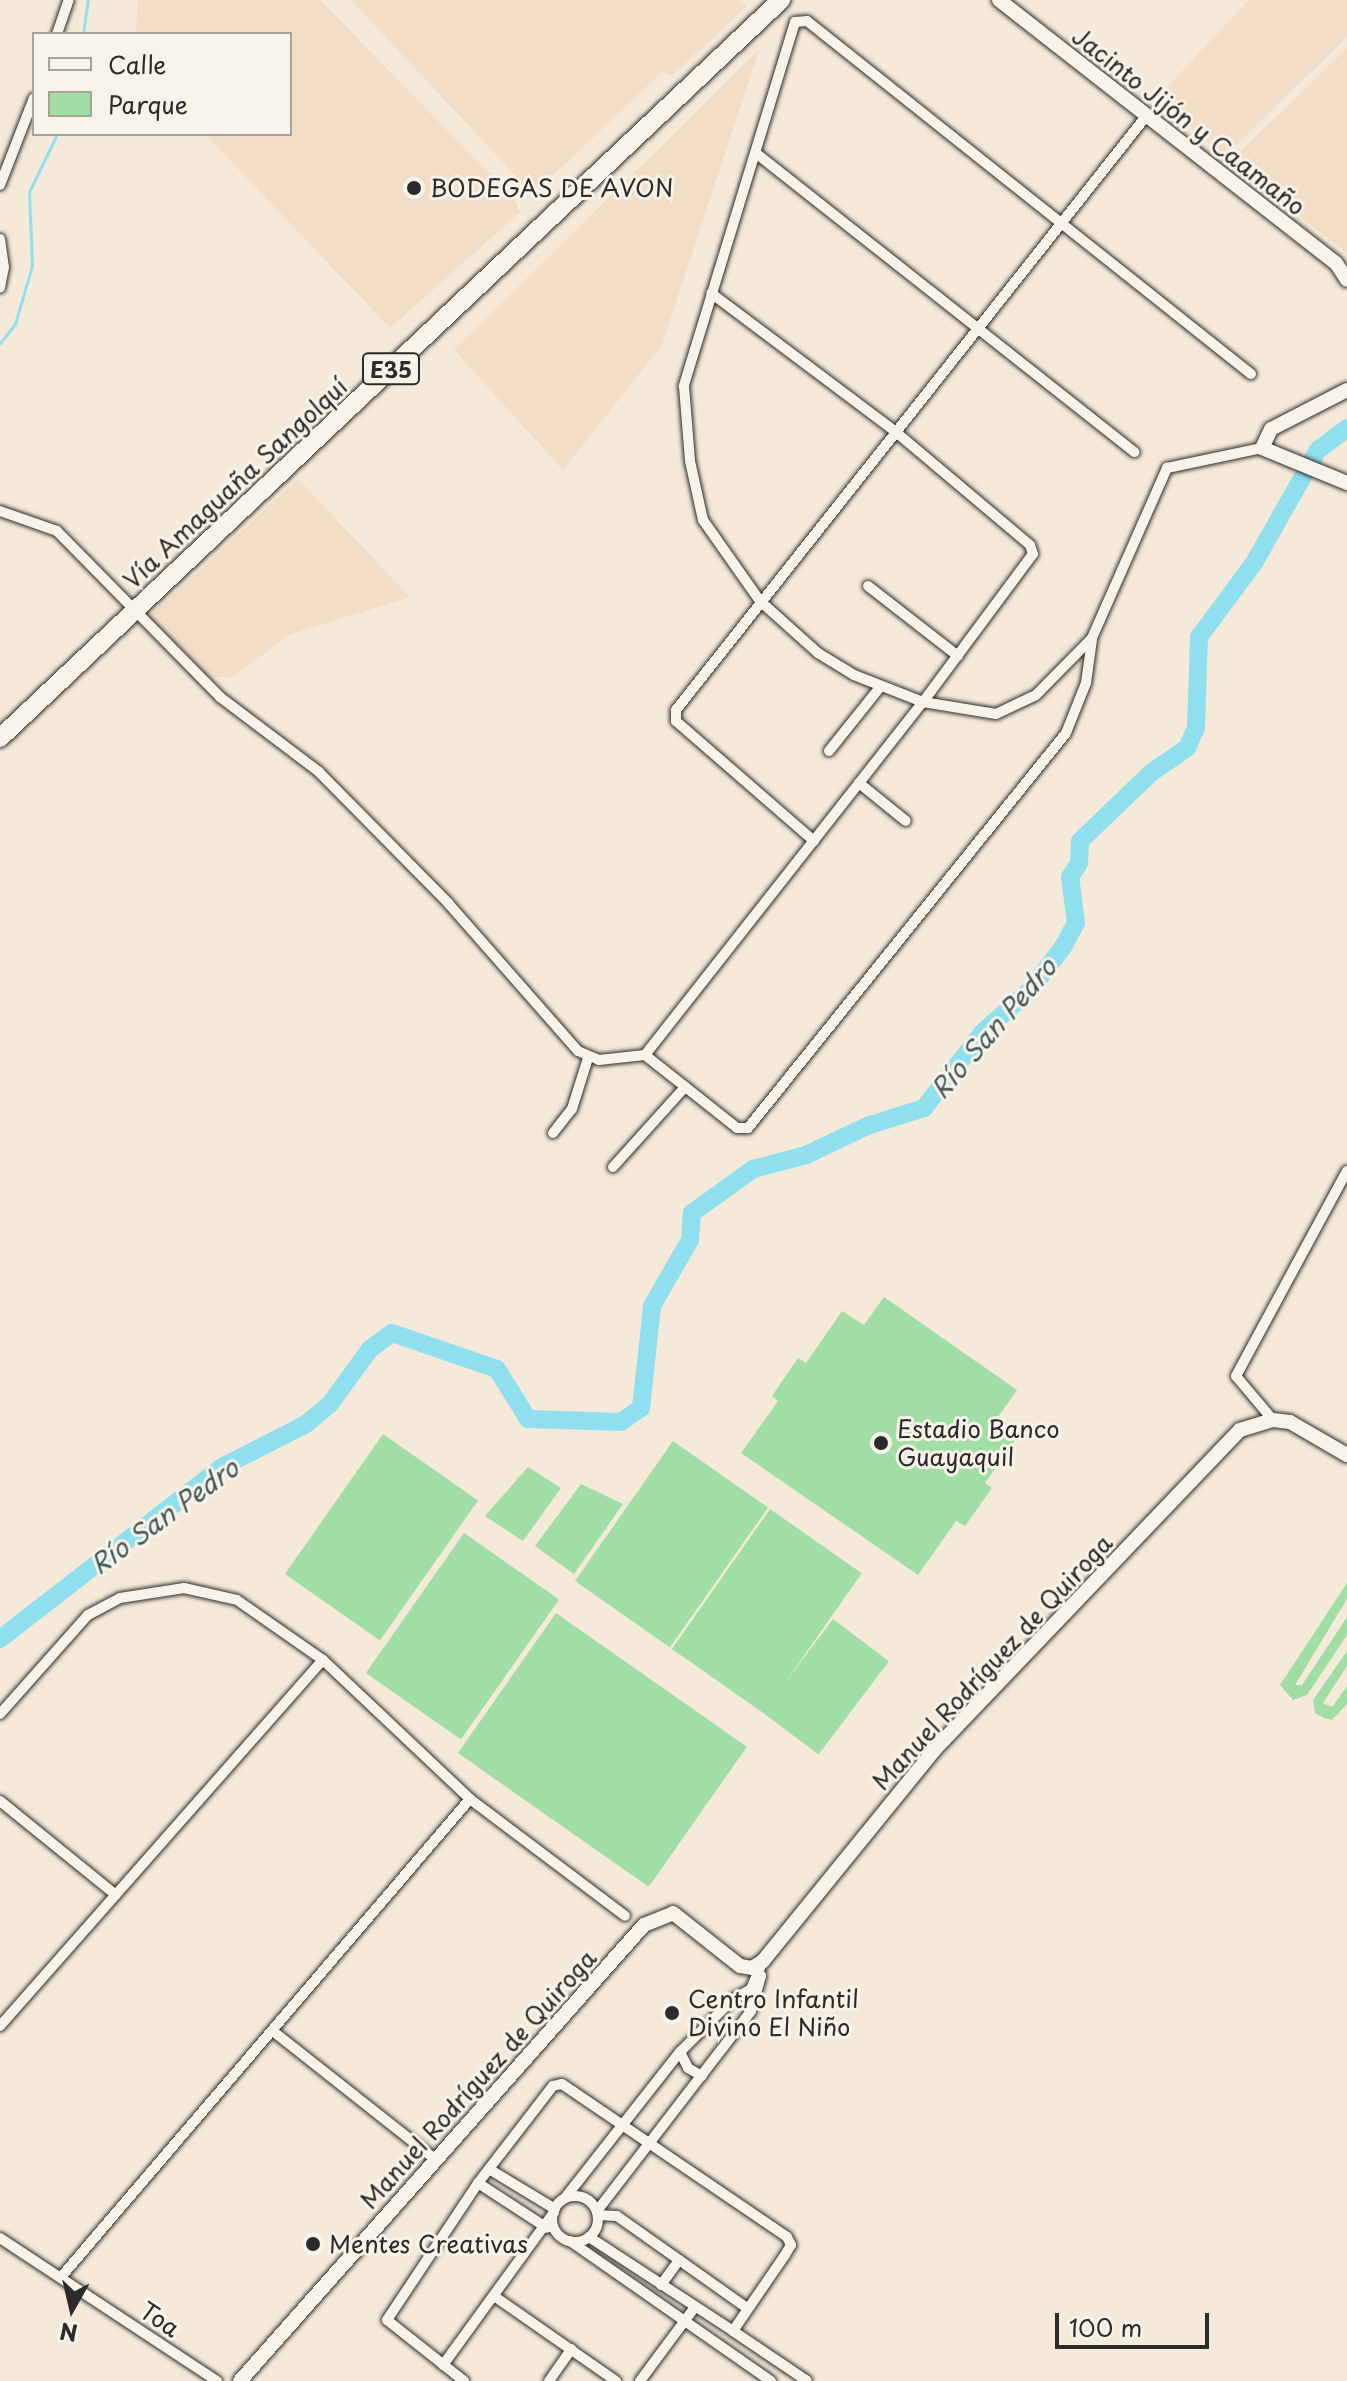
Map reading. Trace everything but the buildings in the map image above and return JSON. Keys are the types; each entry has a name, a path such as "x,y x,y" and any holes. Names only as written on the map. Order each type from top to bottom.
{"highway":[{"name":"Vía Amaguaña Sangolquí","path":"0,738 781,0"}],"street":[{"path":"58,32 69,0"},
{"name":"Jacinto Jijón y Caamaño","path":"999,0 1336,263 1347,280"},
{"path":"1092,638 1056,679 1020,705 996,714 923,702 881,686 818,653 760,601 703,520 690,461 684,386 757,154 792,26 801,19 1251,374"},
{"path":"1,178 32,103"},
{"path":"814,841 674,715 760,601 978,326 1063,225 1147,115"},
{"path":"757,154 1135,452"},
{"path":"0,239 4,267 0,288"},
{"path":"0,511 57,531 220,697 319,772 588,1058 626,1060 645,1055 1028,564 1030,545 896,432 711,293"},
{"path":"1267,451 1271,429 1347,390"},
{"path":"645,1055 737,1128 748,1128 1066,733 1086,683 1092,638 1161,474 1167,468 1267,451 1345,482"},
{"path":"868,586 958,656"},
{"path":"829,751 881,686"},
{"path":"859,783 906,821"},
{"path":"553,1133 572,1109 588,1058"},
{"path":"613,1167 685,1087"},
{"path":"1347,1171 1236,1376 1240,1386 1273,1420 1309,1430 1347,1455"},
{"name":"Manuel Rodríguez de Quiroga","path":"240,2381 654,1919 673,1913 740,1966 752,1968 763,1961 935,1749 1240,1430 1273,1420"},
{"path":"0,1714 88,1615 120,1598 184,1588 237,1600 323,1660 470,1799 625,1916"},
{"path":"0,2026 323,1660"},
{"path":"61,2277 274,2032 470,1799"},
{"path":"0,1801 116,1895"},
{"path":"443,2365 554,2210 622,2122 680,2052 733,1999 751,1989 763,1961"},
{"path":"589,2237 598,2213 751,2011 763,1961"},
{"path":"274,2032 436,2160"},
{"path":"680,2052 688,2068 702,2076"},
{"path":"464,2381 387,2320 478,2183 557,2084 622,2122 650,2145 791,2243 733,2331"},
{"path":"489,2169 554,2210 557,2232"},
{"path":"478,2183 557,2232 771,2381"},
{"path":"565,2198 584,2198 598,2213 617,2216 747,2308"},
{"path":"570,2241 589,2237 807,2381"},
{"name":"Toa","path":"0,2238 217,2381"},
{"path":"661,2285 679,2260"},
{"path":"494,2296 616,2381"},
{"path":"640,2381 695,2307"},
{"path":"741,2361 752,2344"},
{"path":"549,2381 571,2349"}],"shaded area":[{"path":"138,0 320,0 515,200 520,212 390,328 207,136 292,136 292,32 136,32"},
{"path":"351,0 738,0 747,6 671,76 663,71 543,185 527,188"},
{"path":"1249,0 1347,0 1347,37 1224,157 1156,99"},
{"path":"1347,48 1347,253 1230,162"},
{"path":"759,50 662,345 563,470 454,350"},
{"path":"298,479 410,597 291,634 232,677 207,677 148,618"}],"green space":[{"name":"Estadio Banco Guayaquil","path":"884,1297 1017,1390 998,1417 1020,1433 985,1483 992,1488 965,1526 956,1521 918,1575 741,1453 778,1401 772,1396 798,1358 806,1363 842,1311 864,1325"},
{"path":"383,1434 478,1501 380,1641 285,1574"},
{"path":"673,1441 768,1508 670,1648 575,1581"},
{"path":"528,1467 561,1488 523,1541 485,1516"},
{"path":"581,1484 623,1504 574,1574 535,1546"},
{"path":"770,1509 862,1573 764,1713 672,1649"},
{"path":"464,1533 559,1600 461,1740 366,1673"},
{"path":"1347,1583 1347,1599 1295,1685 1302,1685 1347,1617 1347,1635 1307,1695 1293,1700 1280,1685"},
{"path":"556,1613 747,1747 649,1887 458,1753"},
{"path":"833,1619 889,1661 818,1755 763,1712"},
{"path":"1347,1651 1347,1666 1323,1703 1332,1707 1347,1686 1347,1704 1332,1720 1324,1718 1315,1713 1313,1700"}],"waterway":[{"path":"83,32 88,0"},
{"path":"0,343 15,324 32,266 29,192 56,136"},
{"name":"Río San Pedro","path":"0,1639 222,1467 306,1424 330,1404 370,1349 392,1333 497,1369 528,1419 621,1422 641,1408 652,1306 690,1240 692,1213 753,1169 806,1155 867,1126 924,1108 983,1032 1030,990 1063,947 1076,923 1070,877 1079,863 1080,841 1152,772 1187,748 1196,728 1199,637 1254,563 1318,450 1347,428"}],"place":[{"name":"BODEGAS DE AVON","path":"414,188"},
{"name":"Estadio Banco Guayaquil","path":"881,1443"},
{"name":"Centro Infantil Divino El Niño","path":"672,2013"},
{"name":"Mentes Creativas","path":"313,2244"}]}
